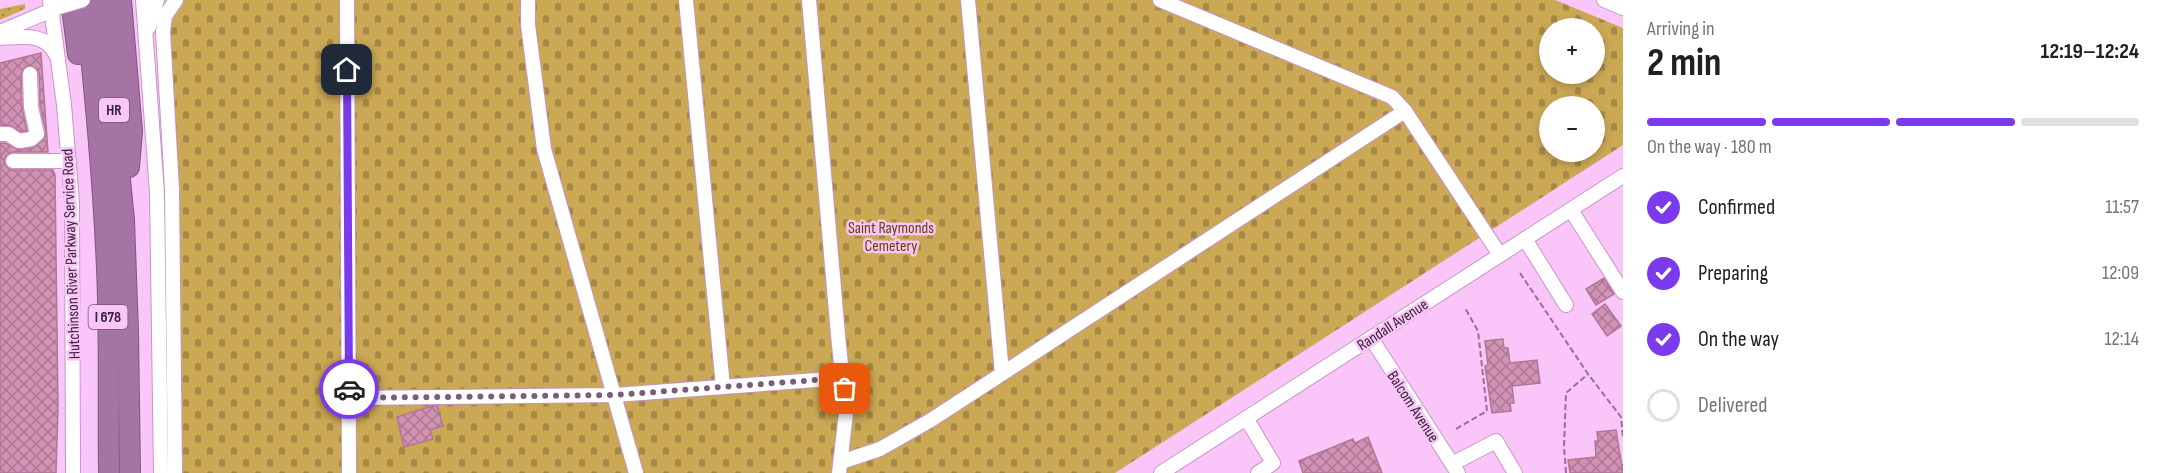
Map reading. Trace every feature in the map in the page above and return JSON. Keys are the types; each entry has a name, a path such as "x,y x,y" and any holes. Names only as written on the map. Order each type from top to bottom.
{"highway":[{"name":"I 678","path":"84,0 101,161 107,272 109,473"},
{"name":"HR","path":"102,0 124,220"},
{"path":"121,0 132,131 124,220"},
{"path":"58,4 81,80 101,161"},
{"name":"I 678","path":"124,220 130,473"}],"street":[{"path":"0,32 58,4 84,0"},
{"path":"143,0 158,193 161,473"},
{"path":"146,44 150,20 157,0"},
{"path":"175,473 172,190 163,32 165,16 176,0"},
{"path":"347,0 349,473"},
{"path":"528,0 528,25 544,149 636,473"},
{"path":"686,0 723,387"},
{"path":"809,0 846,413 840,468"},
{"path":"968,0 1002,373"},
{"path":"1161,0 1392,97 1406,111 1500,255"},
{"path":"1604,0 1623,8"},
{"name":"Hutchinson River Parkway Service Road","path":"58,4 58,62 69,160 72,224 74,473"},
{"path":"0,38 42,39 52,47 58,62"},
{"path":"0,134 8,134 19,141 31,139 37,134 31,107 30,74"},
{"path":"840,468 880,449 931,420 1406,111"},
{"path":"13,161 69,160"},
{"name":"Randall Avenue","path":"1161,473 1623,176"},
{"path":"1571,210 1623,292"},
{"path":"1525,239 1566,305"},
{"name":"Balcom Avenue","path":"1371,338 1455,469"},
{"path":"349,398 615,395 843,378"},
{"path":"1246,418 1273,463 1258,473"},
{"path":"1455,469 1496,441 1515,473"}],"path":[{"path":"1520,273 1588,374 1622,417 1623,437"},
{"path":"1456,429 1487,411 1478,331 1466,308"},
{"path":"1566,473 1564,446 1566,393 1588,374"}],"green space":[{"name":"Saint Raymonds Cemetery","path":"171,0 1555,0 1599,18 1539,18 1539,84 1605,84 1605,21 1623,28 1623,145 1605,157 1605,96 1539,96 1539,162 1597,162 1115,473 172,473 167,152"},
{"path":"25,4 25,9 0,20 0,9"}],"building":[{"path":"41,53 48,152 12,152 6,156 4,162 12,170 53,170 55,175 58,408 56,473 0,473 0,143 20,150 32,148 43,140 46,133 40,106 39,73 30,65 25,67 21,74 22,107 27,131 21,132 12,126 0,125 0,63"},
{"path":"1604,278 1614,294 1596,305 1586,289"},
{"path":"1605,304 1621,326 1607,336 1592,314"},
{"path":"1503,339 1504,348 1508,348 1510,363 1537,360 1540,383 1512,386 1514,403 1510,403 1511,411 1492,413 1485,366 1488,365 1485,341"},
{"path":"437,406 443,426 430,430 433,439 404,447 397,417"},
{"path":"1616,430 1623,473 1570,473 1568,460 1596,457 1597,432"},
{"path":"1368,437 1382,473 1303,473 1299,461 1353,439 1355,443"}],"way so far":[{"path":"349,389 349,398 615,395 843,378 845,389"}],"route":[{"path":"347,70 349,389"}]}
